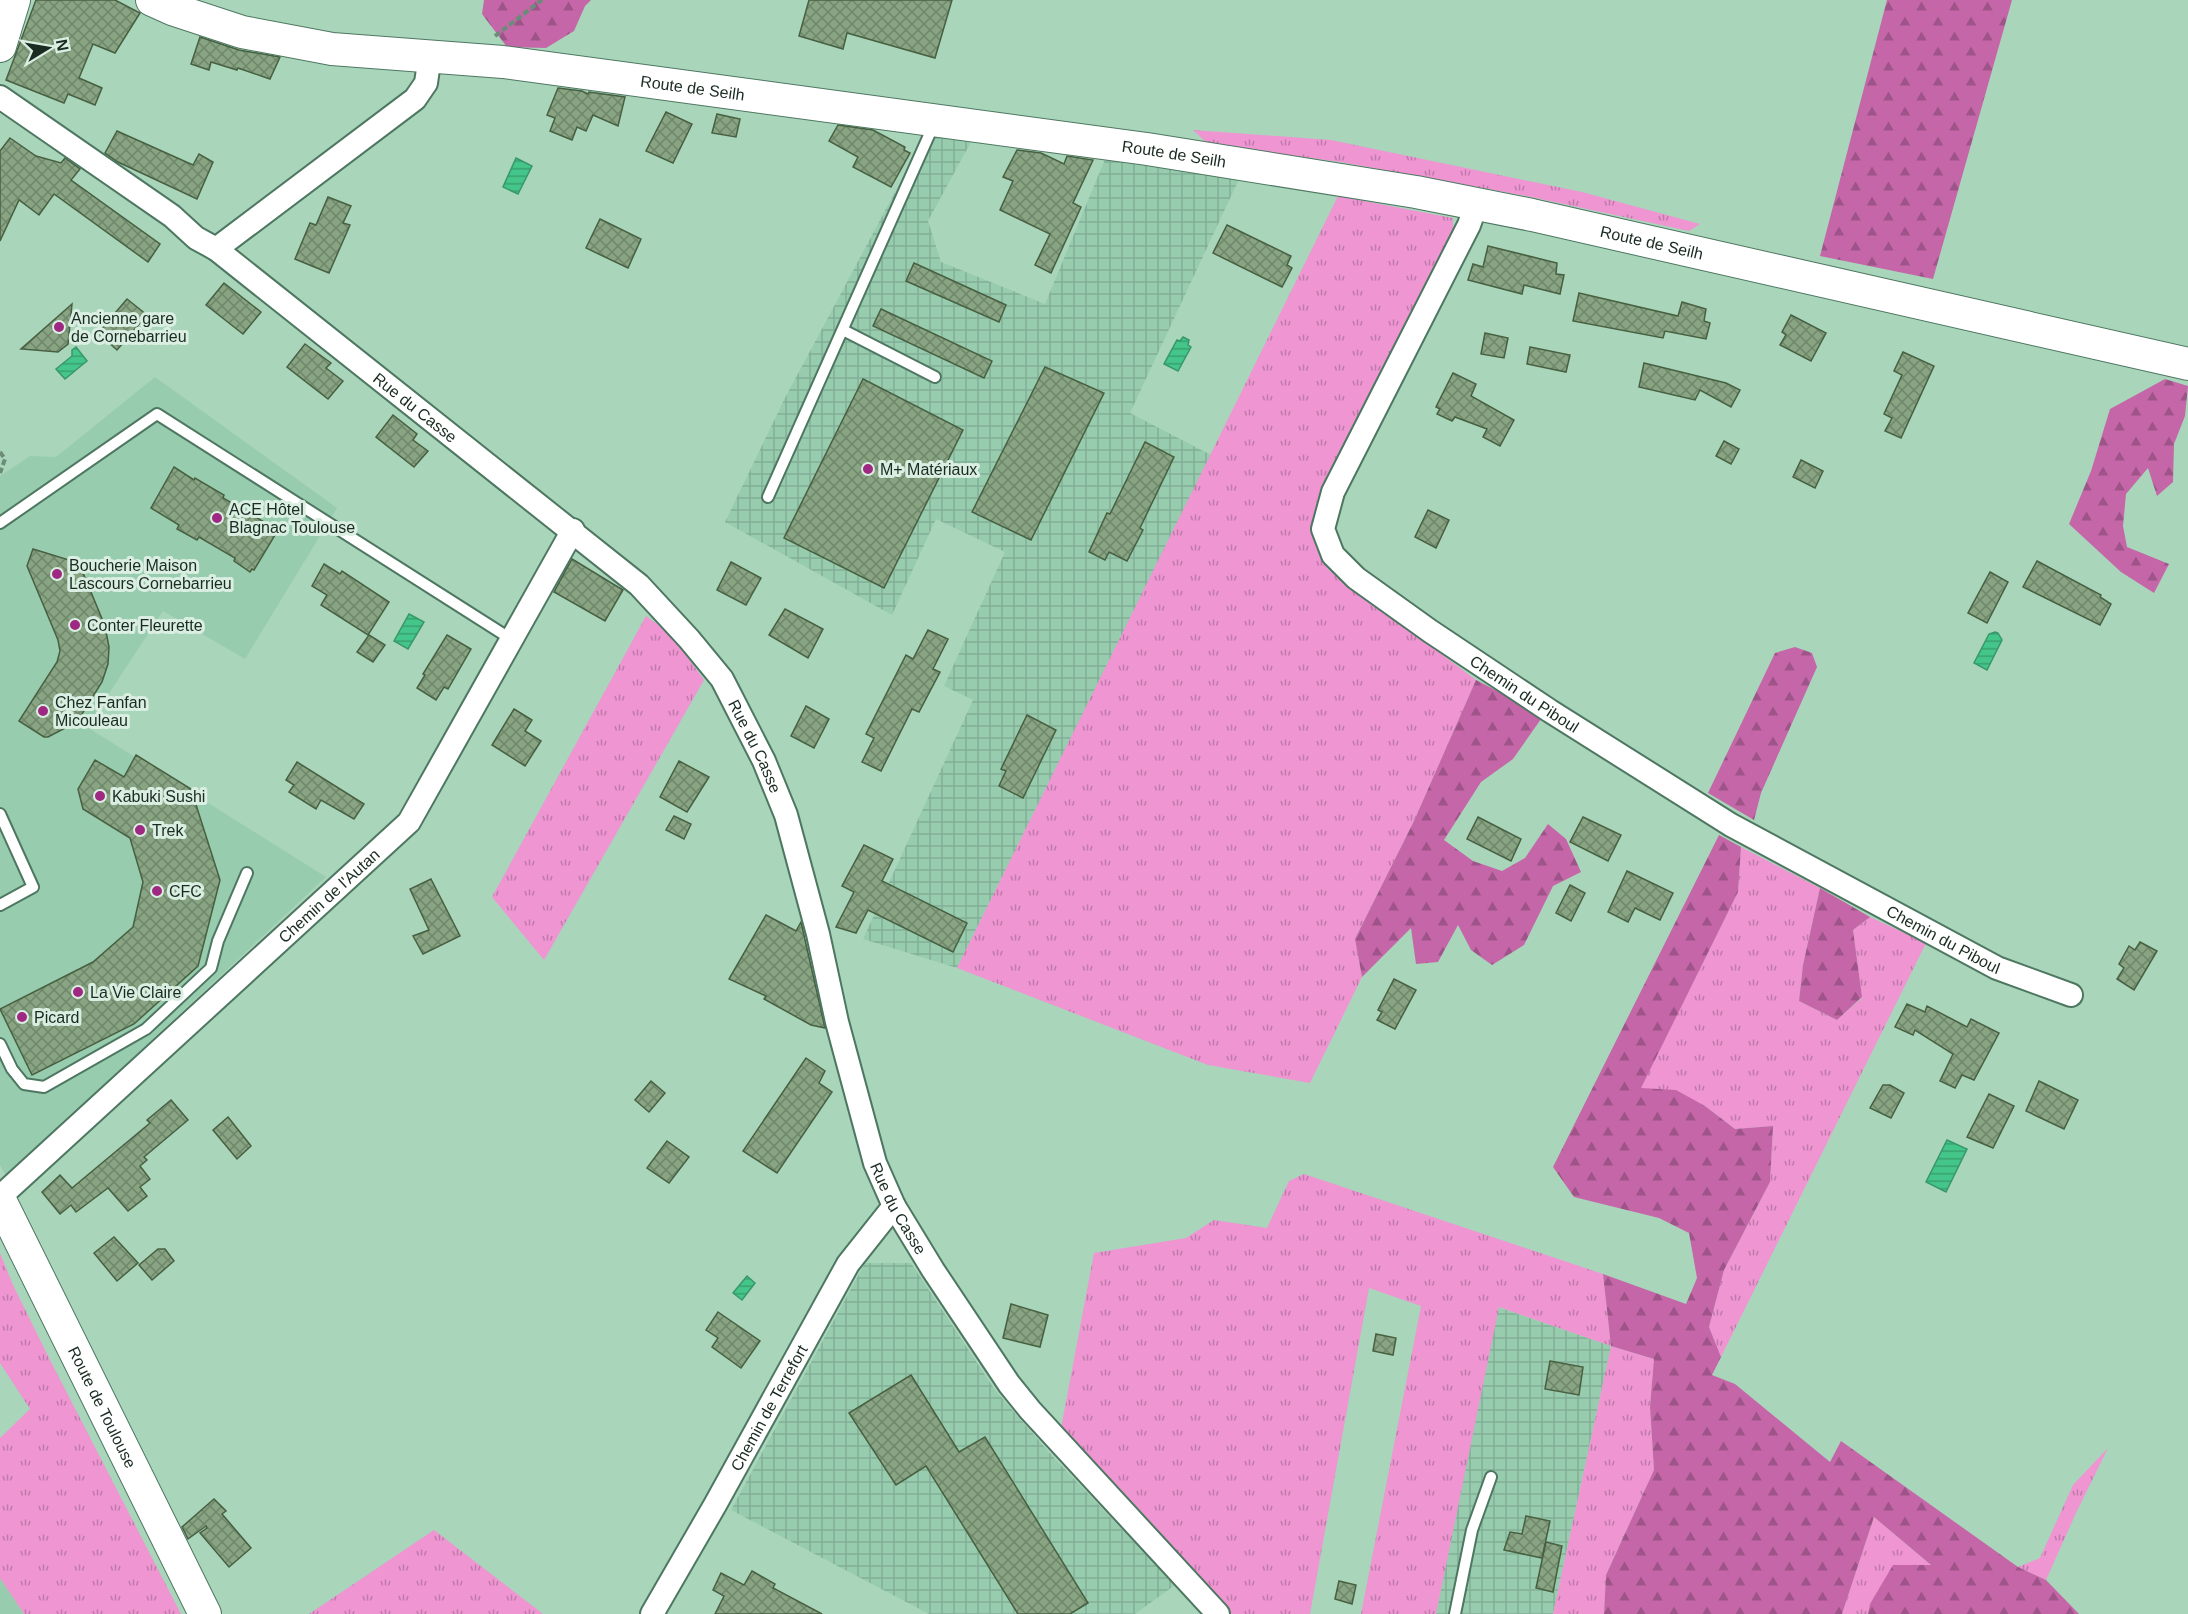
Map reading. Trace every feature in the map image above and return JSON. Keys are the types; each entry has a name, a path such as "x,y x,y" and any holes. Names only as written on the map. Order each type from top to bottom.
{"street":[{"path":"0,46 14,0"},
{"name":"Route de Seilh","path":"152,0 242,32 332,49 466,58 1248,164 1405,190 1532,215 2188,364"},
{"path":"216,249 415,99 426,83 430,55"},
{"name":"Rue du Casse","path":"0,97 172,216 196,238 216,249 478,459 573,530 639,585 722,679 764,761 786,815 875,1163 894,1206 939,1279 1009,1384 1030,1410 1218,1614"},
{"name":"Chemin du Piboul","path":"1476,205 1469,225 1333,492 1323,529 1333,555 1356,578 1430,631 1550,711 1731,825 1996,968 2071,995"},
{"name":"Chemin de l'Autan","path":"0,1198 409,822 573,530"},
{"name":"Route de Toulouse","path":"0,1198 205,1614"},
{"name":"Chemin de Terrefort","path":"651,1614 715,1505 848,1264 894,1206"}],"lane":[{"path":"768,497 936,121"},
{"path":"843,330 935,376"},
{"path":"0,523 157,414 511,639"},
{"path":"0,814 33,887 0,905"},
{"path":"0,1044 12,1069 24,1084 44,1087 146,1029 211,968 218,941 247,873"},
{"path":"1455,1614 1472,1530 1491,1477"}],"path":[{"path":"466,58 542,0"},
{"path":"0,452 5,459 0,473"}],"shaded area":[{"path":"925,136 972,140 928,221 941,262 1045,304 1106,157 1240,177 1130,413 1211,455 957,968 863,939 973,700 944,686 1005,552 936,519 892,615 725,522 785,398"},
{"path":"516,158 532,166 518,194 503,187"},
{"path":"1183,337 1189,340 1188,345 1191,347 1178,371 1164,364 1177,340 1180,341"},
{"path":"76,347 87,361 65,379 56,369 72,356 72,350"},
{"path":"155,377 337,508 245,659 163,611 87,727 326,877 6,1176 0,1165 0,476 30,456 56,457"},
{"path":"409,614 424,622 408,649 394,641"},
{"path":"1995,632 2002,640 1987,670 1974,663 1989,634"},
{"path":"1947,1140 1967,1149 1946,1192 1926,1182"},
{"path":"865,1263 911,1263 995,1390 1055,1459 1175,1585 1135,1614 929,1614 731,1510"},
{"path":"747,1276 755,1283 742,1300 733,1293"},
{"path":"1498,1307 1611,1346 1553,1614 1436,1614"},
{"path":"0,1578 24,1614 0,1614"}],"green space":[{"path":"484,0 591,0 585,6 574,31 546,48 507,47 482,14"},
{"path":"1887,0 2012,0 1933,279 1820,256"},
{"path":"1193,130 1331,140 1582,192 1700,224 1689,231 1531,197 1340,162 1208,144"},
{"path":"1338,196 1453,218 1453,235 1315,509 1316,542 1329,570 1476,680 1414,821 1355,939 1362,977 1310,1083 1208,1065 957,968"},
{"path":"2165,379 2188,386 2185,416 2174,444 2173,482 2157,496 2148,468 2126,494 2123,526 2127,547 2169,564 2154,593 2121,572 2069,524 2091,471 2110,409"},
{"path":"646,616 671,634 704,680 544,960 492,897"},
{"path":"1795,647 1812,653 1817,667 1761,793 1754,820 1708,793 1775,653"},
{"path":"1476,680 1503,694 1541,719 1513,759 1481,782 1444,840 1473,861 1502,871 1525,858 1548,824 1566,839 1581,872 1553,886 1524,945 1492,965 1471,950 1458,925 1438,962 1416,964 1411,928 1362,977 1355,939 1414,821"},
{"path":"1719,835 1741,847 1738,892 1641,1088 1676,1090 1705,1106 1735,1129 1773,1126 1770,1182 1724,1270 1709,1327 1721,1357 1712,1375 1735,1384 1830,1462 1841,1441 2018,1567 2046,1580 2079,1614 1868,1614 1870,1604 1893,1565 1931,1565 1874,1517 1842,1614 1604,1614 1606,1575 1654,1470 1650,1407 1654,1359 1611,1346 1603,1274 1686,1304 1697,1278 1689,1233 1659,1218 1574,1197 1553,1167"},
{"path":"1741,847 1820,888 1803,965 1799,1001 1837,1020 1862,998 1853,930 1870,917 1926,943 1721,1357 1709,1327 1724,1270 1770,1182 1773,1126 1735,1129 1705,1106 1640,1089 1738,892"},
{"path":"1820,888 1870,917 1853,930 1862,997 1837,1020 1799,1001 1803,965"},
{"path":"1304,1174 1603,1274 1611,1346 1499,1307 1436,1614 1361,1614 1421,1306 1369,1288 1310,1614 1228,1614 1061,1428 1094,1253 1186,1238 1214,1220 1267,1228 1289,1181"},
{"path":"0,1253 50,1360 181,1614 24,1614 0,1578 0,1438 30,1409 0,1363"},
{"path":"1611,1346 1654,1359 1650,1407 1654,1470 1606,1575 1604,1614 1553,1614"},
{"path":"2108,1448 2046,1580 2018,1567 2040,1558 2073,1485"},
{"path":"1874,1517 1932,1566 1870,1604 1868,1614 1842,1614"},
{"path":"434,1530 543,1614 309,1614"}],"building":[{"path":"36,0 115,0 140,13 115,53 93,44 79,78 102,88 95,105 68,94 64,103 6,80"},
{"path":"809,0 952,0 935,58 847,33 843,49 799,36"},
{"path":"200,37 239,50 280,57 270,79 211,62 209,70 191,64"},
{"path":"558,88 588,94 589,92 625,97 618,126 593,115 586,131 577,127 572,140 550,131 555,118 547,115"},
{"path":"666,112 692,124 673,163 646,151"},
{"path":"717,114 740,119 736,137 712,133"},
{"path":"838,125 873,130 905,147 904,150 910,153 891,187 853,167 858,157 829,141"},
{"path":"117,131 193,165 199,154 213,162 197,199 118,162 105,153"},
{"path":"10,138 36,156 61,163 65,158 80,169 71,180 160,244 148,262 54,194 39,215 19,200 0,241 0,151"},
{"path":"1017,150 1041,153 1064,164 1067,156 1093,160 1073,203 1081,207 1051,273 1035,265 1050,234 1000,210 1013,181 1003,177"},
{"path":"328,197 351,206 343,223 350,225 329,273 295,259 310,223 316,225"},
{"path":"600,219 641,239 628,268 586,248"},
{"path":"1227,225 1291,256 1287,265 1292,268 1282,287 1213,253"},
{"path":"1488,246 1557,263 1556,274 1564,275 1560,294 1524,285 1522,294 1468,280 1473,264 1483,267"},
{"path":"914,263 1006,305 999,322 906,281"},
{"path":"224,283 261,312 243,334 206,305"},
{"path":"1579,293 1678,316 1682,302 1706,309 1704,321 1710,323 1706,339 1665,331 1663,338 1573,321"},
{"path":"127,299 147,315 117,350 98,333"},
{"name":"Ancienne gare de Cornebarrieu","path":"72,304 68,344 58,352 21,349"},
{"path":"881,309 992,361 984,378 873,326"},
{"path":"1791,315 1826,333 1811,361 1780,345 1786,335 1782,332"},
{"path":"1485,333 1508,338 1504,358 1481,354"},
{"path":"305,344 331,363 326,368 343,381 328,399 287,367"},
{"path":"1530,347 1570,355 1566,372 1527,364"},
{"path":"1903,352 1934,366 1901,438 1885,431 1892,418 1884,414 1902,375 1894,371"},
{"path":"1644,363 1726,383 1740,390 1731,407 1700,390 1695,400 1639,387"},
{"path":"1045,367 1104,393 1031,540 972,512"},
{"path":"1453,373 1476,384 1471,396 1514,420 1500,446 1483,437 1487,429 1455,417 1452,421 1437,414 1440,409 1436,407"},
{"path":"863,379 963,430 884,588 784,538"},
{"path":"393,415 417,434 413,440 428,451 414,467 376,437"},
{"path":"1724,441 1739,449 1731,464 1716,456"},
{"path":"1145,442 1174,457 1140,528 1143,530 1127,561 1109,552 1105,560 1089,552"},
{"path":"1801,460 1823,471 1815,488 1793,477"},
{"path":"174,467 224,495 223,498 278,530 254,570 250,572 234,561 235,558 199,537 197,540 177,529 179,525 151,508"},
{"path":"1428,510 1449,520 1436,548 1415,537"},
{"path":"33,549 79,563 105,626 109,647 108,664 102,682 77,722 48,737 44,737 19,721 57,662 60,651 58,640 27,566"},
{"path":"572,559 623,590 605,621 554,592"},
{"path":"2037,561 2101,595 2100,597 2111,604 2100,625 2023,587"},
{"path":"731,562 761,578 746,605 717,590"},
{"path":"324,564 340,574 342,571 389,602 368,635 321,605 327,595 312,586"},
{"path":"1990,572 2008,582 1987,623 1968,613"},
{"path":"785,609 823,629 808,658 769,635"},
{"path":"928,630 948,639 933,669 940,672 919,712 912,709 881,771 862,762 874,738 866,734 906,655 913,659"},
{"path":"369,635 385,645 373,662 357,652"},
{"path":"447,635 471,649 448,689 444,687 436,700 417,688"},
{"path":"806,706 829,719 814,748 791,736"},
{"path":"514,709 532,720 525,731 541,741 525,766 492,745"},
{"path":"1027,715 1056,730 1023,798 999,786 1006,771 1001,769"},
{"path":"136,755 191,789 220,880 198,966 134,1024 32,1075 0,1009 93,962 133,927 143,882 130,838 83,809 78,789 95,760 124,777"},
{"path":"679,761 709,777 687,812 660,797"},
{"path":"297,762 364,804 354,819 321,800 316,809 289,792 294,785 286,780"},
{"path":"674,816 691,824 684,839 666,830"},
{"path":"1478,817 1521,839 1511,861 1467,839"},
{"path":"1583,817 1621,835 1608,861 1570,842"},
{"path":"864,845 893,859 882,881 967,923 953,952 868,910 856,933 836,927 854,892 842,886"},
{"path":"1627,871 1673,893 1660,920 1635,908 1628,922 1608,912"},
{"path":"431,879 460,936 423,954 413,936 429,930 410,889"},
{"path":"1570,885 1585,893 1571,921 1556,913"},
{"path":"766,915 796,931 801,922 825,1028 811,1025 764,999 766,996 729,979"},
{"path":"2140,942 2157,951 2134,990 2117,979 2124,968 2119,964 2129,946 2135,950"},
{"path":"1394,979 1416,990 1395,1029 1377,1020 1382,1012 1378,1010"},
{"path":"1907,1004 1925,1012 1927,1006 1967,1027 1971,1019 1999,1033 1974,1080 1962,1075 1955,1088 1940,1081 1953,1054 1915,1030 1913,1035 1895,1027"},
{"path":"806,1058 825,1071 819,1083 832,1092 777,1173 743,1151"},
{"path":"651,1081 665,1093 649,1112 635,1100"},
{"path":"2039,1081 2078,1100 2064,1129 2026,1111"},
{"path":"1883,1085 1890,1085 1904,1093 1891,1118 1870,1108"},
{"path":"1989,1094 2014,1106 1993,1148 1967,1137"},
{"path":"171,1100 188,1120 144,1157 147,1160 140,1166 150,1179 140,1187 147,1196 128,1211 108,1188 76,1212 71,1205 60,1214 42,1192 60,1175 72,1188 150,1123 147,1120"},
{"path":"228,1117 251,1146 237,1159 213,1130"},
{"path":"667,1141 689,1157 669,1183 647,1168"},
{"path":"114,1237 138,1263 117,1281 94,1253"},
{"path":"158,1249 165,1249 174,1261 152,1280 139,1265"},
{"path":"1011,1304 1048,1315 1040,1347 1003,1338"},
{"path":"718,1312 760,1341 741,1368 712,1347 718,1338 706,1330"},
{"path":"1376,1334 1396,1338 1393,1355 1373,1351"},
{"path":"1550,1361 1583,1367 1579,1395 1545,1389"},
{"path":"911,1375 959,1452 985,1437 1088,1603 1070,1614 1018,1614 926,1466 896,1485 849,1413"},
{"path":"214,1499 226,1511 222,1514 251,1548 229,1567 200,1533 207,1528 206,1526 188,1539 182,1527"},
{"path":"1526,1516 1550,1521 1542,1558 1504,1550 1510,1532 1522,1534"},
{"path":"1546,1542 1562,1546 1553,1592 1536,1588"},
{"path":"752,1571 775,1584 773,1588 822,1614 715,1614 724,1596 713,1590 721,1573 744,1585"},
{"path":"1339,1581 1356,1585 1352,1604 1335,1599"}],"place":[{"name":"Ancienne gare de Cornebarrieu","path":"59,327"},
{"name":"M+ Matériaux","path":"868,469"},
{"name":"ACE Hôtel Blagnac Toulouse","path":"217,518"},
{"name":"Boucherie Maison Lascours Cornebarrieu","path":"57,574"},
{"name":"Conter Fleurette","path":"75,625"},
{"name":"Chez Fanfan Micouleau","path":"43,711"},
{"name":"Kabuki Sushi","path":"100,796"},
{"name":"Trek","path":"140,830"},
{"name":"CFC","path":"157,891"},
{"name":"La Vie Claire","path":"78,992"},
{"name":"Picard","path":"22,1017"}]}
